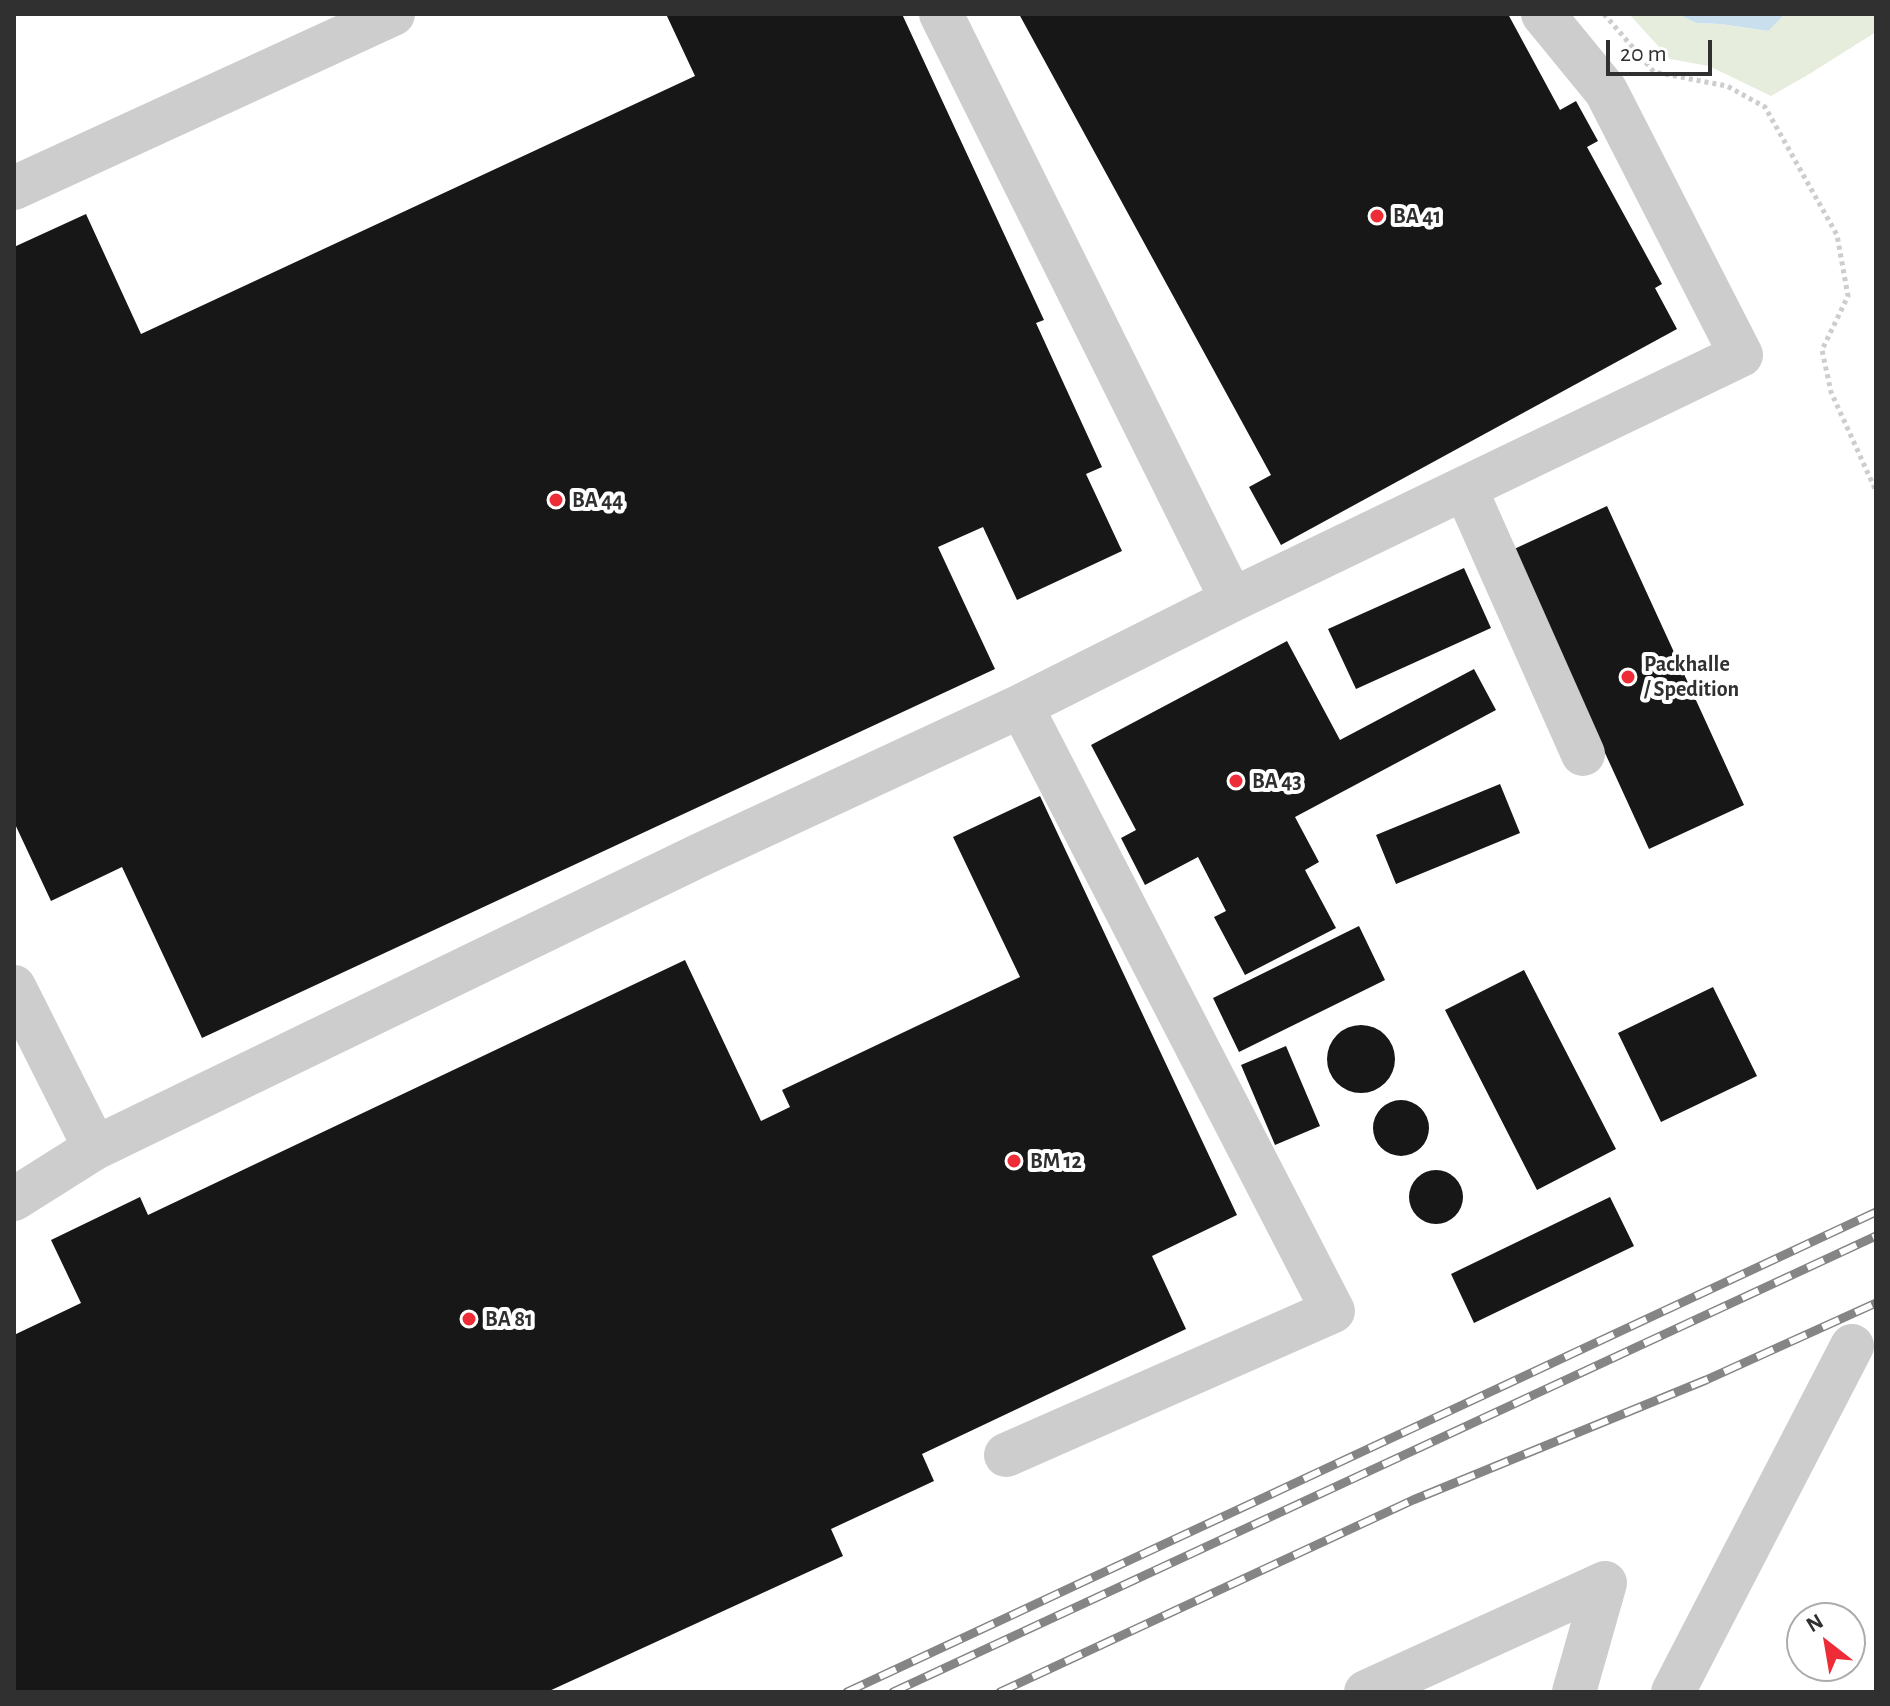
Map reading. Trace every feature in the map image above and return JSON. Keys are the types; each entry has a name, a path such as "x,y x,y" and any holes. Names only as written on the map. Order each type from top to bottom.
{"lane":[{"path":"14,188 393,14"},
{"path":"941,14 1232,600"},
{"path":"14,1199 95,1148 700,855 1021,706 1232,600 1741,355 1606,91 1543,14"},
{"path":"1465,488 1583,754"},
{"path":"1006,1455 1333,1311 1021,706"},
{"path":"14,987 95,1148"},
{"path":"1673,1692 1852,1346"},
{"path":"1366,1692 1605,1583 1574,1692"}],"path":[{"path":"1604,14 1654,72 1727,86 1765,107 1837,235 1848,296 1822,350 1831,392 1876,491"}],"green space":[{"path":"1629,14 1678,14 1696,23 1767,31 1785,14 1876,14 1876,32 1771,96 1709,66 1670,59"}],"water":[{"path":"1678,14 1785,14 1768,31 1696,23"}],"building":[{"name":"BA 44","path":"666,14 902,14 1044,320 1036,323 1102,467 1086,474 1122,551 1017,600 983,527 938,547 995,669 202,1038 122,867 51,901 14,822 14,247 86,214 141,334 695,76"},
{"name":"BA 41","path":"1019,14 1508,14 1560,110 1576,101 1598,141 1587,147 1662,284 1655,288 1677,329 1281,545 1249,487 1271,475"},
{"name":"Packhalle / Spedition","path":"1607,506 1744,805 1649,849 1512,550"},
{"path":"1464,568 1491,628 1356,689 1328,629"},
{"name":"BA 43","path":"1287,641 1340,740 1474,669 1496,710 1295,817 1319,862 1305,870 1336,928 1245,975 1214,917 1226,911 1198,857 1145,885 1121,838 1136,830 1091,745"},
{"path":"1500,784 1520,833 1396,884 1376,835"},
{"name":"BA 81","path":"1040,796 1237,1215 1152,1256 1186,1329 922,1454 934,1481 831,1529 843,1556 547,1692 14,1692 14,1335 81,1303 51,1240 140,1197 148,1215 685,960 761,1121 790,1107 782,1090 1020,977 953,837"},
{"path":"1359,926 1385,980 1239,1052 1213,998"},
{"path":"1524,970 1616,1149 1537,1190 1445,1010"},
{"path":"1713,987 1757,1076 1661,1122 1618,1033"},
{"path":"1361,1025 1385,1035 1395,1059 1385,1083 1361,1093 1337,1083 1327,1059 1337,1035"},
{"path":"1286,1046 1320,1126 1275,1145 1241,1065"},
{"path":"1401,1100 1421,1108 1429,1128 1421,1148 1401,1156 1381,1148 1373,1128 1381,1108"},
{"path":"1436,1170 1455,1178 1463,1197 1455,1216 1436,1224 1417,1216 1409,1197 1417,1178"},
{"path":"1610,1197 1634,1246 1474,1323 1451,1274"}],"railway":[{"path":"847,1692 1876,1212"},
{"path":"893,1692 1876,1236"},
{"path":"1000,1692 1413,1500 1706,1380 1876,1303"}],"place":[{"name":"BA 41","path":"1377,216"},
{"name":"BA 44","path":"556,500"},
{"name":"Packhalle / Spedition","path":"1628,677"},
{"name":"BA 43","path":"1236,781"},
{"name":"BM 12","path":"1014,1161"},
{"name":"BA 81","path":"469,1319"}]}
